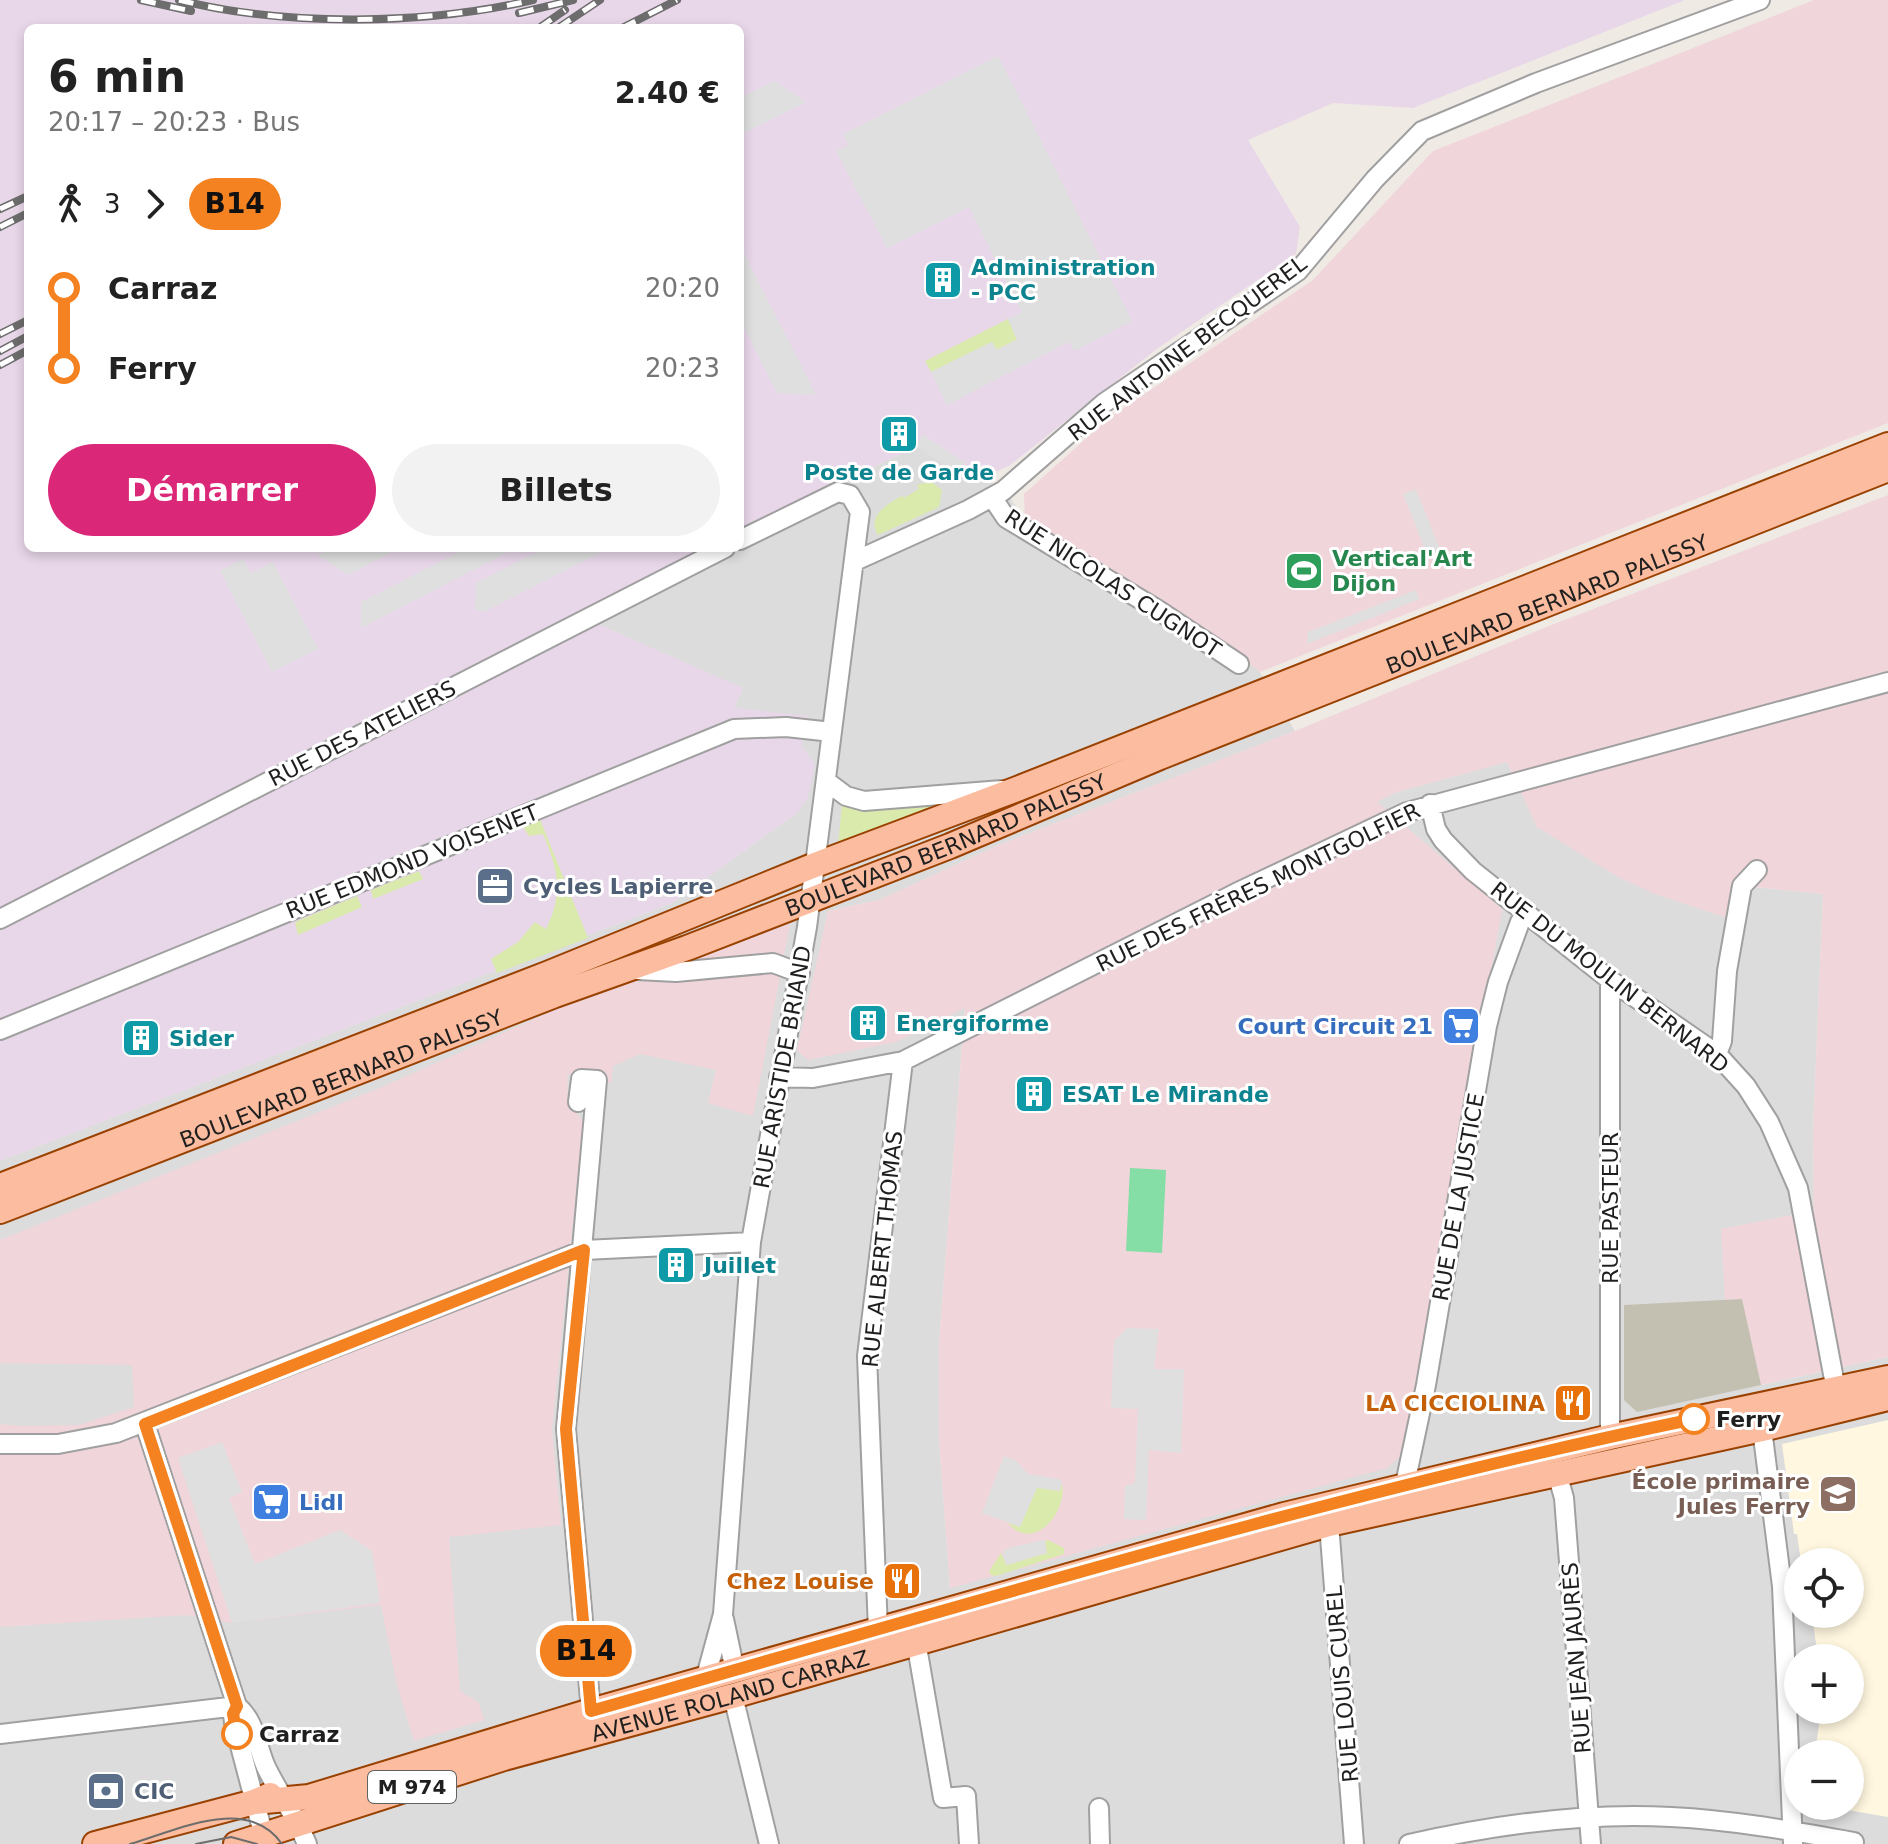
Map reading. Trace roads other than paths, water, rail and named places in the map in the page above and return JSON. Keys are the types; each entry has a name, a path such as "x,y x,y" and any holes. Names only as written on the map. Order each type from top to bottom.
{"main road":[{"name":"BOULEVARD BERNARD PALISSY","path":"0,1186 547,974 815,865 1017,789 1888,445"},
{"name":"BOULEVARD BERNARD PALISSY","path":"0,1211 526,1006 811,901 1160,757 1888,469"},
{"name":"AVENUE ROLAND CARRAZ","path":"500,1749 692,1707 734,1683 878,1630 1284,1515 1610,1437 1888,1378"},
{"name":"AVENUE ROLAND CARRAZ","path":"500,1749 591,1711 705,1680 734,1683 916,1641 1329,1524 1762,1429 1888,1398"},
{"path":"1557,1473 1610,1437"},
{"name":"M 974","path":"95,1844 283,1795 309,1797 467,1749 500,1749"},
{"name":"M 974","path":"236,1844 308,1828 500,1749"}],"street":[{"name":"RUE ANTOINE BECQUEREL","path":"855,561 992,497 1013,483 1104,403 1298,271 1365,189 1422,131 1522,89 1760,0"},
{"name":"RUE ARISTIDE BRIAND","path":"705,1680 723,1614 751,1242 811,901 860,521 854,499 845,492 838,492 744,538"},
{"name":"RUE NICOLAS CUGNOT","path":"992,497 1006,518 1158,610 1239,664"},
{"name":"RUE DES ATELIERS","path":"0,919 717,552"},
{"name":"RUE DES FRÈRES MONTGOLFIER","path":"779,1077 813,1078 903,1061 1383,821 1430,804 1888,682"},
{"name":"RUE EDMOND VOISENET","path":"0,1030 734,729 786,727 832,732"},
{"name":"BOULEVARD BERNARD PALISSY","path":"826,781 846,796 864,801 1017,789"},
{"name":"RUE DU MOULIN BERNARD","path":"1430,804 1436,829 1452,851 1526,915 1610,980 1717,1054 1746,1086 1769,1122 1798,1188 1836,1390"},
{"path":"1717,1054 1722,1041 1727,971 1742,886 1757,870"},
{"name":"RUE DE LA JUSTICE","path":"1405,1484 1434,1341 1487,1026 1512,944 1526,915"},
{"path":"630,969 676,972 773,963 800,973"},
{"name":"RUE PASTEUR","path":"1610,980 1610,1437"},
{"name":"RUE ALBERT THOMAS","path":"878,1630 867,1356 903,1061"},
{"path":"578,1102 581,1079 597,1080 566,1429 591,1711"},
{"path":"0,1444 85,1441 145,1424 584,1250 751,1242"},
{"path":"145,1424 237,1706 249,1720 265,1764 283,1795 308,1828"},
{"path":"1762,1429 1782,1586 1794,1838"},
{"name":"RUE JEAN JAURÈS","path":"1557,1473 1564,1498 1591,1844"},
{"name":"RUE LOUIS CUREL","path":"1329,1524 1354,1844"},
{"name":"RUE ARISTIDE BRIAND","path":"723,1614 734,1683 769,1844"},
{"path":"916,1641 943,1798 966,1796 969,1844"},
{"path":"0,1734 237,1706"},
{"path":"237,1706 233,1714 234,1723 265,1839"},
{"path":"1099,1808 1100,1844"},
{"path":"1409,1844 1468,1830 1589,1818 1671,1817 1794,1838 1854,1842"}],"tram line":[{"path":"130,1844 189,1825 231,1819 250,1821 267,1829 282,1844"},
{"path":"196,1844 231,1837 257,1844"}],"railway":[{"path":"141,0 191,11"},
{"path":"179,0 264,15 356,20 448,14 533,0"},
{"path":"519,13 573,0"},
{"path":"564,24 600,0"},
{"path":"630,24 677,0"},
{"path":"545,24 565,10"},
{"path":"0,209 24,198"},
{"path":"0,227 24,215"},
{"path":"0,334 24,322"},
{"path":"0,351 24,338"},
{"path":"0,365 24,352"}],"place":[{"name":"Administration - PCC","path":"943,280"},
{"name":"Poste de Garde","path":"899,434"},
{"name":"Vertical'Art Dijon","path":"1304,571"},
{"name":"Cycles Lapierre","path":"495,886"},
{"name":"Energiforme","path":"868,1023"},
{"name":"Court Circuit 21","path":"1461,1026"},
{"name":"Sider","path":"141,1038"},
{"name":"ESAT Le Mirande","path":"1034,1094"},
{"name":"Juillet","path":"676,1265"},
{"name":"LA CICCIOLINA","path":"1573,1403"},
{"name":"Ferry","path":"1694,1419"},
{"name":"École primaire Jules Ferry","path":"1838,1494"},
{"name":"Lidl","path":"271,1502"},
{"name":"Chez Louise","path":"902,1581"},
{"name":"Carraz","path":"237,1734"},
{"name":"CIC","path":"106,1791"}]}
